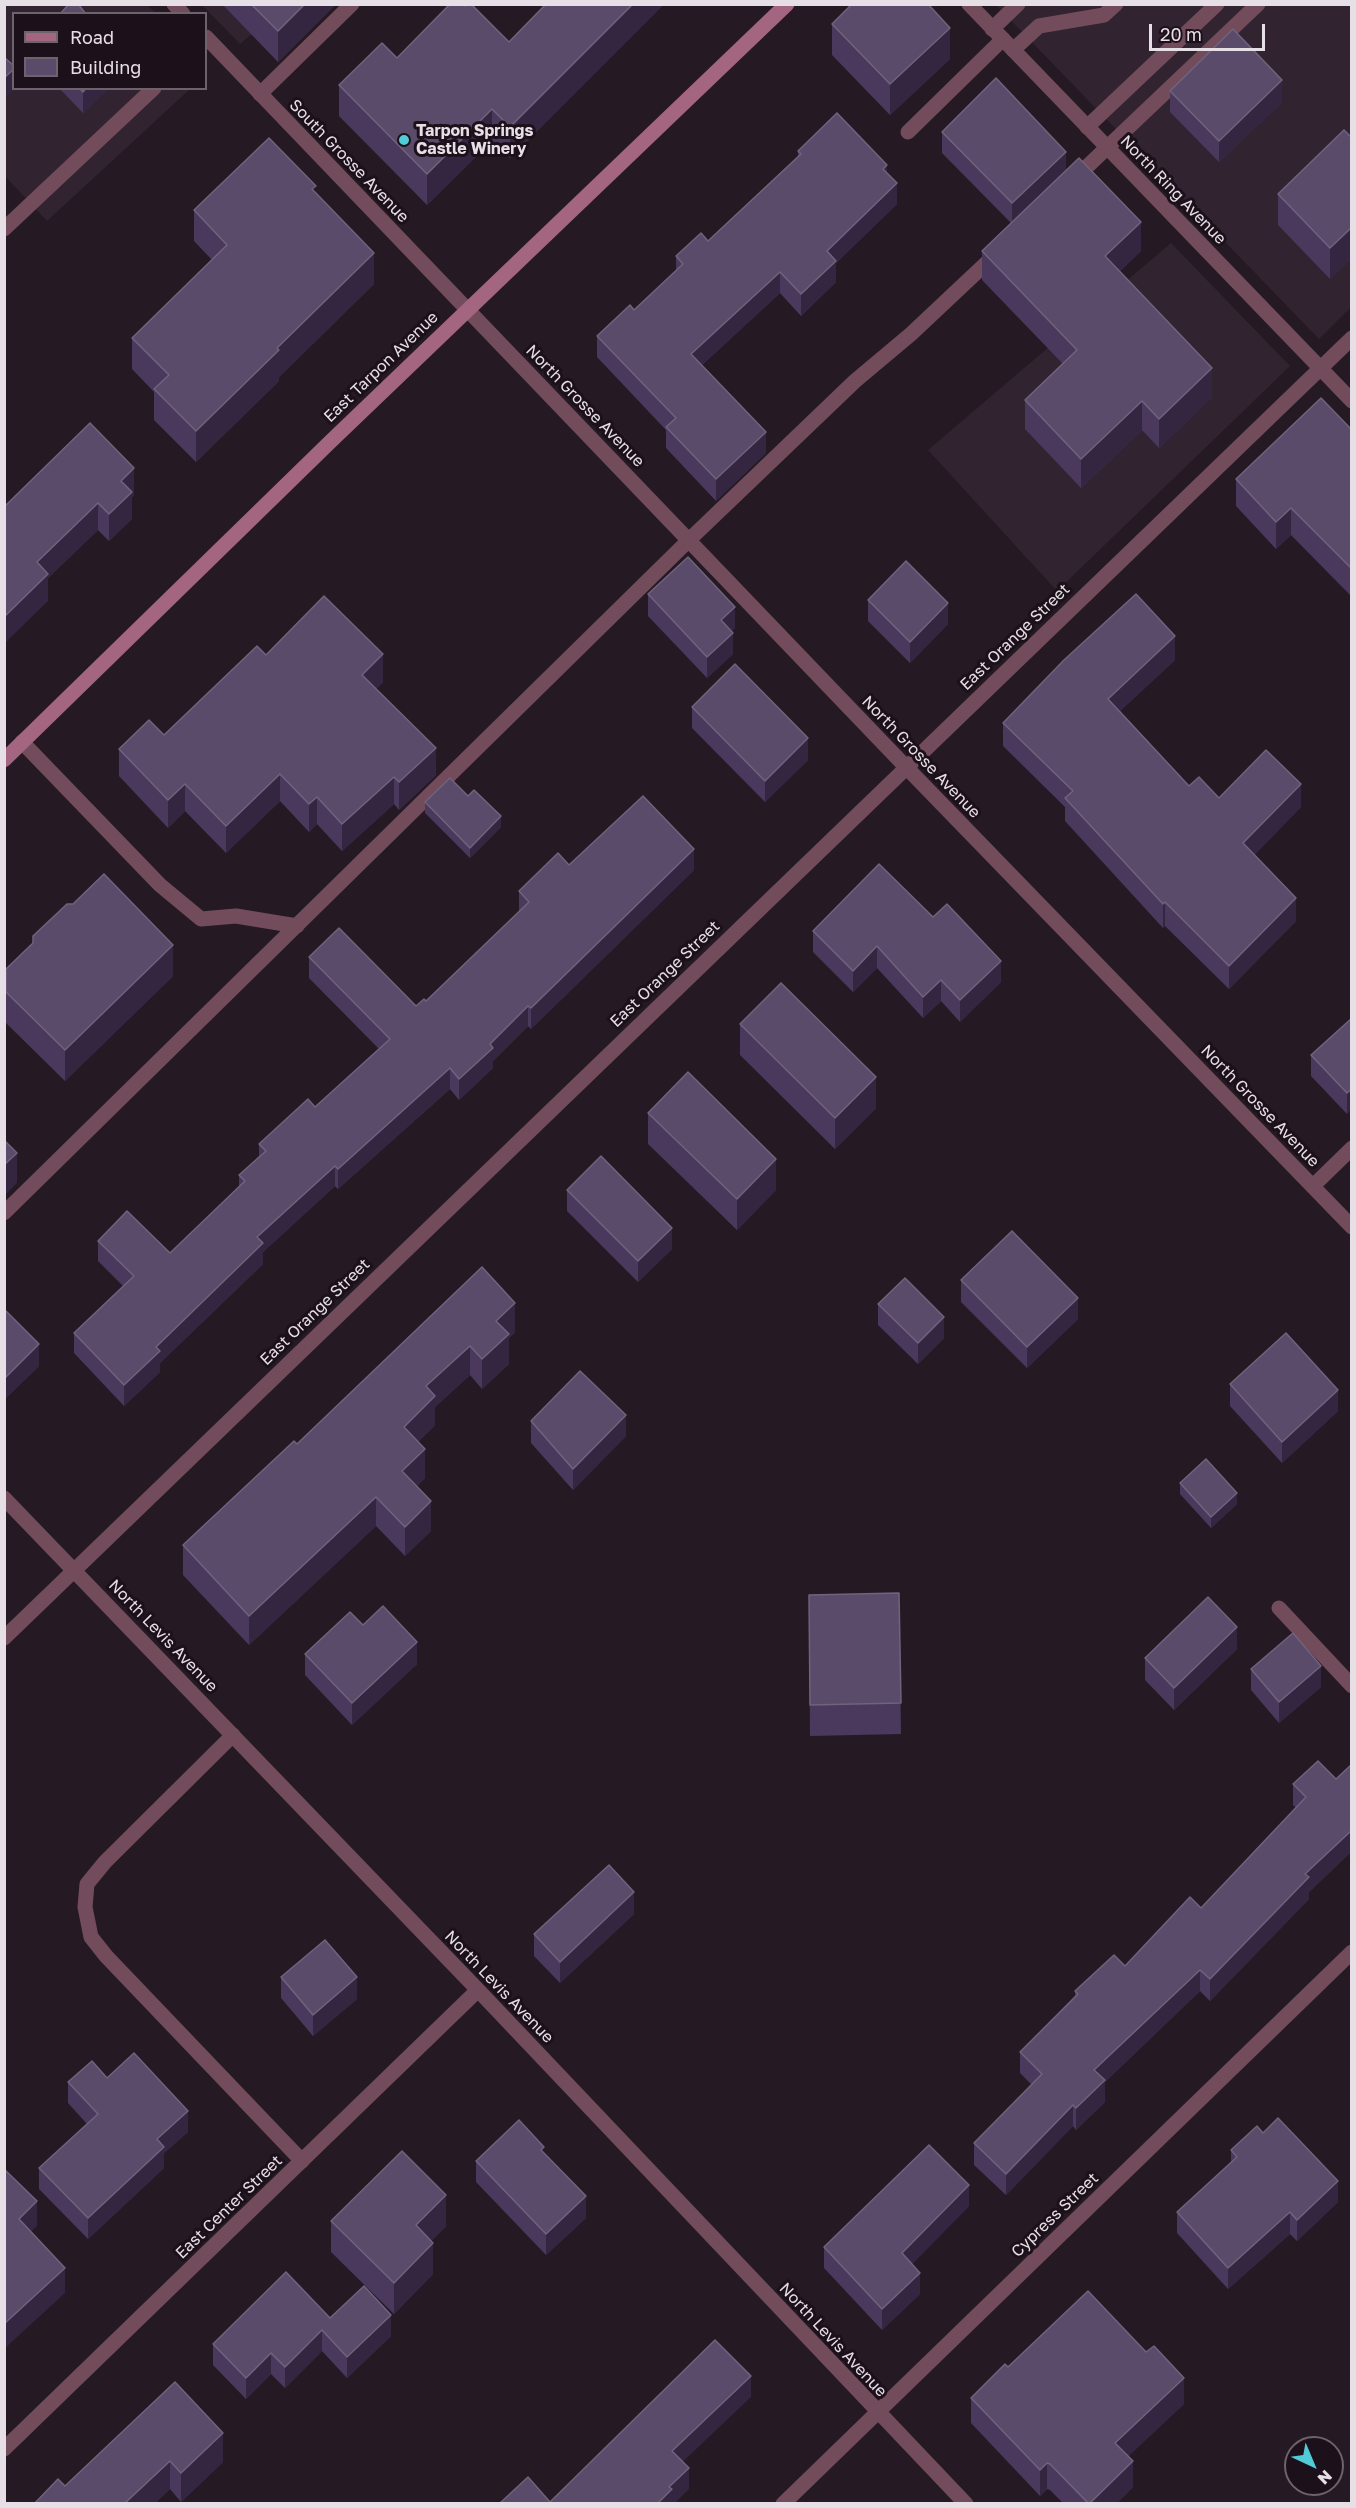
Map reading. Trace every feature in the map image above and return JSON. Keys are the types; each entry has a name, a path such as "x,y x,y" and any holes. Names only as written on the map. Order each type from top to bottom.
{"main road":[{"name":"East Tarpon Avenue","path":"4,760 467,310 787,4"}],"street":[{"path":"260,94 352,4"},
{"name":"North Ring Avenue","path":"969,4 1352,401"},
{"path":"908,132 1003,39 1018,4"},
{"path":"1003,39 1038,26 1104,15 1116,4"},
{"path":"1087,127 1218,4"},
{"path":"1065,189 1258,4"},
{"name":"South Grosse Avenue","path":"207,40 467,310"},
{"path":"4,229 152,90"},
{"path":"4,1213 689,540 855,381 911,334 1005,245"},
{"name":"North Grosse Avenue","path":"467,310 1352,1227"},
{"name":"East Orange Street","path":"4,1638 1352,338"},
{"path":"22,742 160,885 201,919 236,916 297,926"},
{"path":"1313,1186 1352,1148"},
{"name":"North Levis Avenue","path":"4,1498 478,1990 966,2504"},
{"path":"1279,1608 1352,1686"},
{"path":"233,1735 105,1862 87,1884 86,1907 92,1938 106,1956 302,2161"},
{"name":"Cypress Street","path":"783,2504 1352,1952"},
{"name":"East Center Street","path":"4,2449 478,1990"}],"shaded area":[{"path":"5,5 147,5 155,12 12,12 12,90 189,90 47,221 5,176"},
{"path":"202,5 286,5 240,44"},
{"path":"996,5 1351,5 1351,307 1319,339"},
{"path":"1171,243 1290,366 1057,591 928,450"}],"building":[{"path":"69,4 78,4 84,12 62,12"},
{"path":"251,4 305,4 278,31"},
{"path":"450,4 465,6 471,4 509,42 546,4 633,4 510,127 492,109 427,174 339,85 382,43 397,58"},
{"path":"852,4 928,4 950,28 890,84 832,24"},
{"path":"1233,29 1282,80 1219,141 1170,91"},
{"path":"4,57 12,64 12,71 4,78"},
{"path":"996,78 1066,152 1012,203 942,132"},
{"path":"837,113 887,165 883,169 897,183 827,251 836,261 801,294 780,272 691,354 766,432 716,479 666,427 676,418 597,336 630,305 634,310 683,264 676,256 701,233 708,241 801,154 798,151"},
{"path":"1344,130 1352,138 1352,227 1330,248 1278,194"},
{"path":"269,138 316,186 312,189 374,253 196,431 154,389 169,375 132,338 227,245 194,210"},
{"path":"1079,158 1141,222 1105,256 1212,368 1159,419 1142,401 1081,459 1025,400 1077,350 982,251"},
{"path":"1321,398 1352,430 1352,569 1291,508 1276,522 1236,479"},
{"path":"90,423 134,468 121,481 132,492 109,514 98,503 37,562 48,574 4,617 4,507"},
{"path":"688,557 735,607 721,620 733,633 707,657 648,594"},
{"path":"906,561 948,603 910,642 868,600"},
{"path":"1136,594 1175,636 1108,699 1189,786 1199,777 1219,798 1266,750 1301,784 1243,843 1296,898 1229,966 1165,902 1163,904 1065,798 1073,791 1003,723 1064,660"},
{"path":"324,596 383,654 362,675 436,748 399,782 394,777 342,824 317,797 309,804 280,774 226,826 185,784 168,800 119,749 149,720 164,735 257,646 266,655"},
{"path":"735,664 808,738 765,781 692,707"},
{"path":"450,778 468,796 474,790 501,816 470,848 425,802"},
{"path":"643,796 694,849 531,1008 528,1006 490,1044 493,1048 459,1079 450,1068 338,1169 335,1166 257,1237 263,1243 156,1347 160,1351 124,1385 74,1333 134,1276 98,1241 127,1211 170,1253 245,1181 239,1175 266,1151 259,1144 308,1099 315,1107 390,1039 309,957 339,928 416,1006 424,999 426,1001 529,902 519,891 558,853 569,865"},
{"path":"879,864 933,917 947,904 1001,961 960,1000 941,980 923,997 877,946 853,971 813,931"},
{"path":"104,874 173,945 65,1050 6,992 6,969 33,943 33,936 67,904 73,904"},
{"path":"781,983 876,1077 835,1118 740,1024"},
{"path":"1352,1018 1352,1089 1347,1093 1311,1055"},
{"path":"688,1072 776,1159 737,1199 648,1113"},
{"path":"4,1140 17,1153 4,1165"},
{"path":"601,1156 672,1228 638,1261 567,1190"},
{"path":"1012,1231 1078,1298 1027,1347 961,1280"},
{"path":"482,1267 515,1303 496,1321 509,1334 482,1359 470,1346 426,1386 435,1396 404,1427 425,1449 402,1471 431,1501 405,1527 376,1497 249,1616 183,1545 294,1441 297,1444"},
{"path":"905,1278 944,1317 918,1343 878,1304"},
{"path":"4,1309 39,1344 5,1378 4,1377"},
{"path":"1286,1333 1338,1390 1282,1442 1230,1384"},
{"path":"580,1371 626,1415 573,1469 531,1421"},
{"path":"1206,1459 1237,1493 1211,1517 1180,1483"},
{"path":"899,1593 901,1703 810,1705 809,1595"},
{"path":"1208,1597 1237,1627 1174,1688 1145,1658"},
{"path":"383,1606 417,1642 352,1703 305,1654 350,1612 363,1625"},
{"path":"1293,1633 1321,1666 1279,1702 1251,1669"},
{"path":"1318,1761 1336,1779 1352,1764 1352,1830 1305,1874 1309,1877 1210,1979 1200,1970 1094,2070 1105,2080 1076,2108 1073,2105 1006,2174 974,2143 1042,2074 1020,2052 1078,1994 1075,1991 1114,1955 1125,1966 1190,1897 1201,1908 1306,1797 1293,1784"},
{"path":"609,1865 634,1892 560,1962 534,1934"},
{"path":"325,1940 357,1977 313,2015 281,1977"},
{"path":"134,2053 188,2111 157,2139 164,2147 88,2218 39,2168 98,2114 68,2082 92,2061 107,2078"},
{"path":"1278,2118 1338,2181 1297,2220 1290,2212 1228,2268 1177,2212 1237,2157 1231,2150 1257,2126 1263,2133"},
{"path":"519,2120 544,2147 541,2150 586,2196 546,2234 476,2161"},
{"path":"929,2145 969,2185 902,2253 920,2273 882,2309 824,2247"},
{"path":"402,2151 446,2195 416,2225 433,2243 394,2283 331,2221"},
{"path":"4,2169 37,2201 19,2219 65,2268 4,2324"},
{"path":"286,2272 330,2318 364,2286 391,2315 347,2357 322,2330 285,2367 271,2353 246,2378 213,2344"},
{"path":"1088,2291 1146,2352 1154,2346 1184,2378 1115,2443 1133,2461 1089,2504 1050,2464 1047,2463 1040,2470 971,2398 1005,2364 1008,2367"},
{"path":"715,2340 751,2376 672,2451 689,2468 669,2487 672,2489 657,2504 499,2504 528,2477 550,2502"},
{"path":"175,2382 223,2433 181,2473 170,2461 124,2504 34,2504 58,2479 65,2486"}],"place":[{"name":"Tarpon Springs Castle Winery","path":"404,140"}]}
